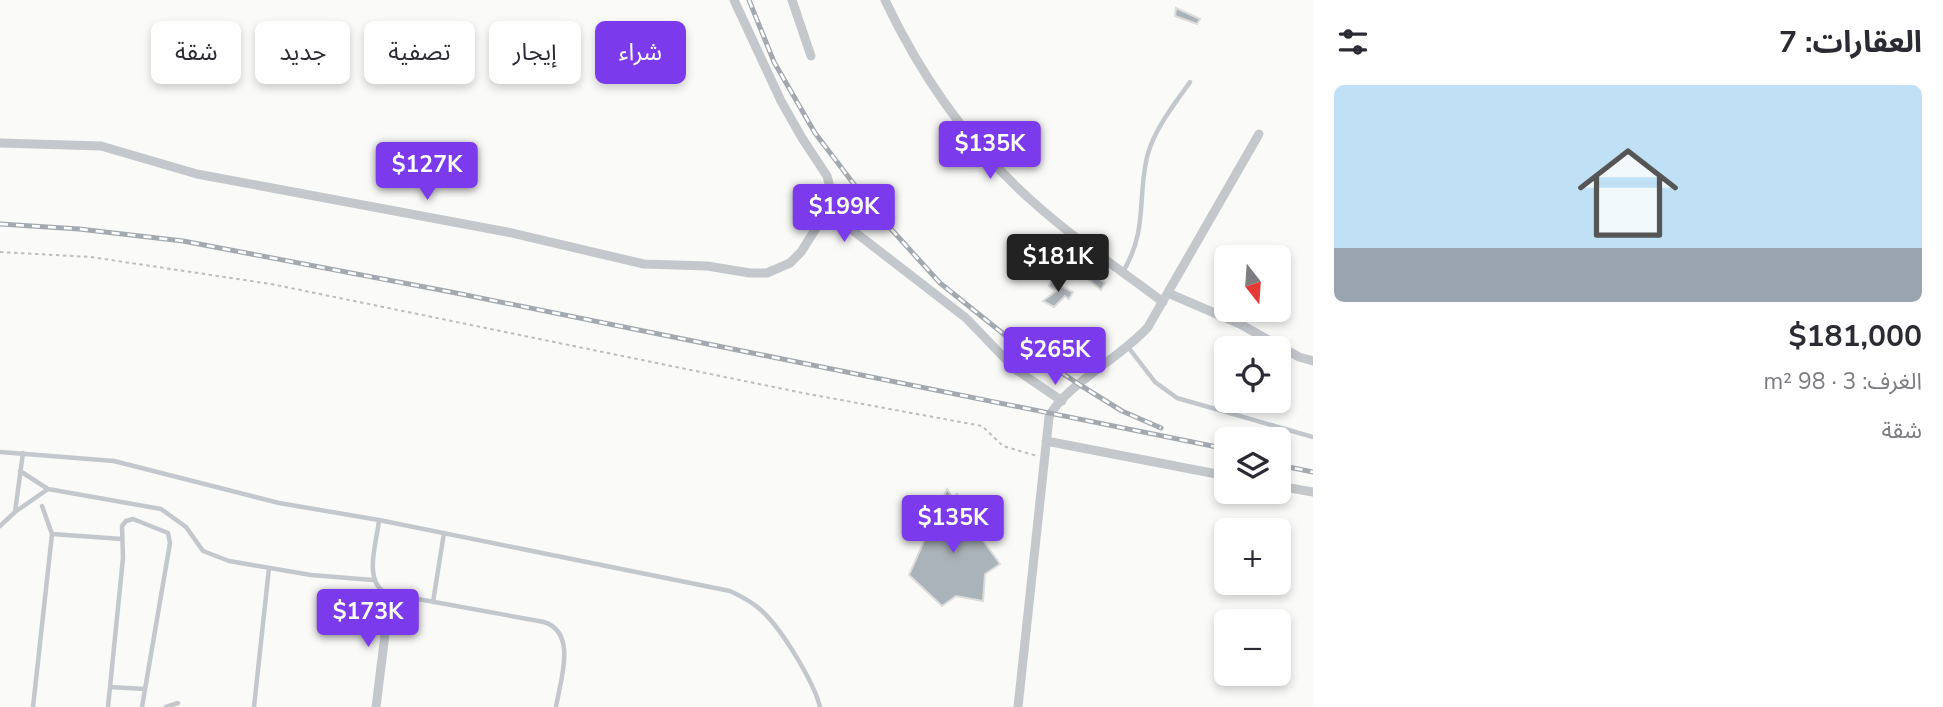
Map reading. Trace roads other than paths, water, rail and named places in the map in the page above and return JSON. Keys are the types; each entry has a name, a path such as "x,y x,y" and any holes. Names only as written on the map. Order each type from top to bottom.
{"street":[{"path":"734,0 781,101 827,176 836,209 855,234 953,307 1015,369 1062,401"},
{"path":"792,0 811,56"},
{"path":"885,0 927,77 965,130 1030,200 1123,272 1166,297 1240,324 1299,357 1313,361"},
{"path":"1018,707 1049,417 1062,401 1148,327 1259,134"},
{"path":"0,143 111,148 197,174 507,232 644,264 707,266 750,273 775,271 790,263 801,252 820,222 836,209"},
{"path":"1046,441 1214,473"},
{"path":"1291,488 1313,492"},
{"path":"376,707 390,594"}],"lane":[{"path":"1123,272 1139,237 1145,171 1151,145 1164,120 1191,82"},
{"path":"1127,347 1155,382 1177,398 1313,438"},
{"path":"0,452 114,461 279,503 718,587 743,597 764,612 812,685 820,707"},
{"path":"15,512 23,453"},
{"path":"20,471 48,489 161,509 186,527 203,551 229,561 311,575 373,579"},
{"path":"0,526 48,489"},
{"path":"33,707 52,534 42,506"},
{"path":"108,707 123,558 122,526 133,519 168,533 170,543 142,707"},
{"path":"379,520 373,579 380,589 390,594 544,622 554,627 562,636 565,648 556,707"},
{"path":"433,602 444,533"},
{"path":"52,534 122,539"},
{"path":"254,707 268,568"},
{"path":"110,687 145,689"},
{"path":"166,707 178,704"}],"railway":[{"path":"749,0 774,62 815,133 872,208 940,283 1006,336 1080,385 1122,411 1161,428"},
{"path":"0,224 79,229 183,241 451,292 1214,446"},
{"path":"1291,467 1313,472"}]}
